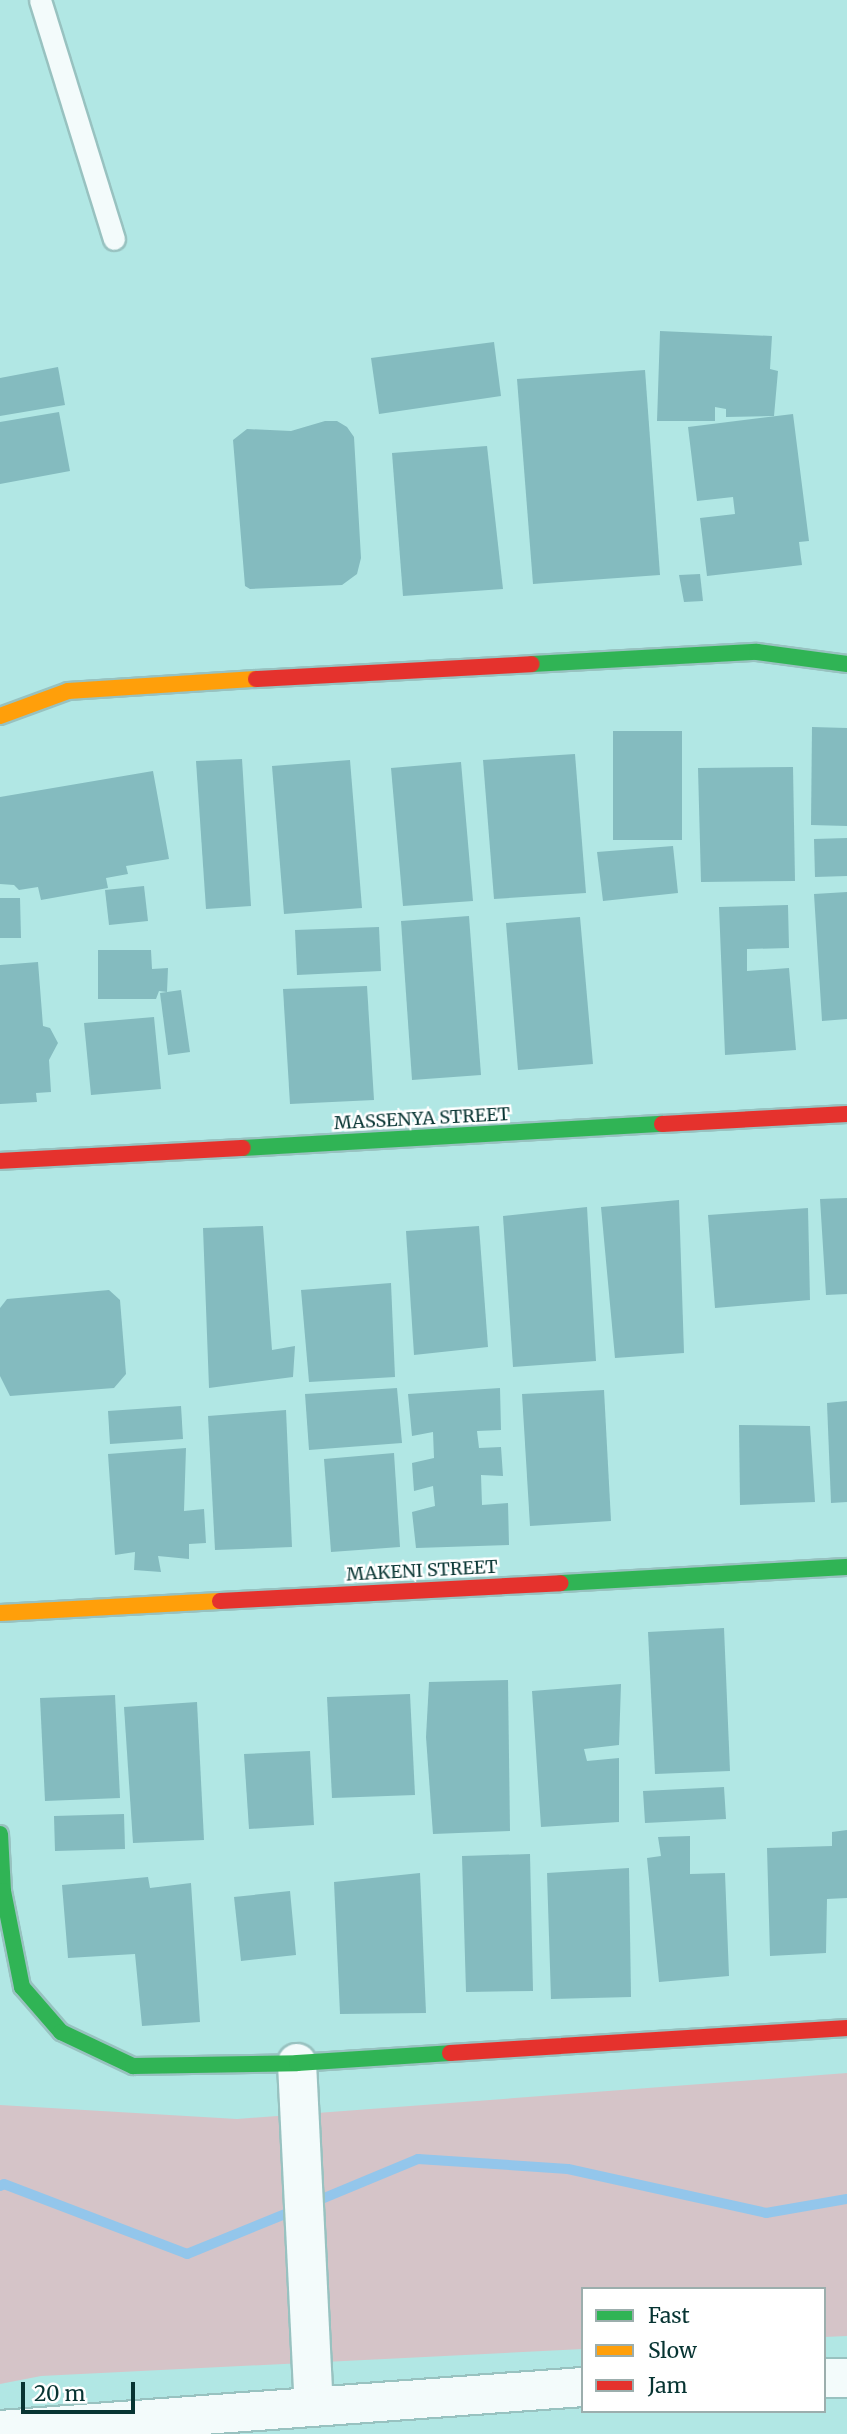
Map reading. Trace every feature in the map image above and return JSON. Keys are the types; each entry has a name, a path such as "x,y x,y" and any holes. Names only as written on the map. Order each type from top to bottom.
{"street":[{"path":"0,716 68,691 327,674 757,652 847,664"},
{"name":"MASSENYA STREET","path":"0,1161 847,1114"},
{"name":"MAKENI STREET","path":"0,1613 847,1567"},
{"path":"0,1834 3,1891 22,1987 61,2032 133,2066 297,2063 847,2028"},
{"path":"297,2063 314,2406"},
{"path":"826,2378 847,2378"},
{"path":"0,2430 581,2387"}],"lane":[{"path":"40,0 114,239"}],"shaded area":[{"path":"847,2073 847,2336 826,2337 826,2287 581,2287 581,2349 41,2376 0,2384 0,2105 237,2119"}],"building":[{"path":"660,331 772,336 770,369 778,371 774,416 726,417 726,409 715,407 715,421 657,421"},
{"path":"494,342 501,396 379,414 371,358"},
{"path":"58,367 65,405 0,416 0,378"},
{"path":"645,370 660,575 533,584 517,379"},
{"path":"59,412 70,471 0,484 0,422"},
{"path":"793,414 809,541 799,542 802,565 707,576 700,518 735,514 733,497 697,501 688,427"},
{"path":"325,421 337,421 347,427 354,437 361,558 357,574 342,585 250,589 245,586 233,440 247,429 291,431"},
{"path":"487,446 503,589 403,596 392,453"},
{"path":"700,574 703,601 684,602 679,575"},
{"path":"812,727 847,728 847,826 811,825"},
{"path":"613,731 682,731 682,840 613,840"},
{"path":"575,754 586,893 494,899 483,760"},
{"path":"242,759 251,906 206,909 196,761"},
{"path":"350,760 362,908 284,914 272,766"},
{"path":"461,762 473,901 403,906 391,768"},
{"path":"793,767 795,881 701,882 698,768"},
{"path":"153,771 169,859 126,866 128,874 106,878 108,888 41,900 38,887 19,890 14,885 0,884 0,797"},
{"path":"847,838 847,876 815,877 814,839"},
{"path":"673,846 678,893 603,901 597,852"},
{"path":"144,886 148,921 109,925 105,890"},
{"path":"847,892 847,1019 822,1021 814,894"},
{"path":"0,898 20,898 21,938 0,938"},
{"path":"788,905 789,948 747,949 747,971 789,968 796,1050 725,1055 719,907"},
{"path":"469,916 481,1075 412,1080 401,921"},
{"path":"580,917 593,1064 518,1070 506,923"},
{"path":"379,927 381,971 297,975 295,930"},
{"path":"98,950 151,950 152,969 168,968 167,992 159,991 156,999 98,999"},
{"path":"38,962 43,1026 50,1028 58,1043 49,1060 51,1092 36,1093 37,1102 0,1104 0,965"},
{"path":"367,986 374,1100 290,1104 283,989"},
{"path":"181,990 190,1052 168,1055 160,993"},
{"path":"154,1017 161,1089 91,1095 84,1023"},
{"path":"847,1198 847,1294 826,1295 820,1199"},
{"path":"679,1200 684,1353 615,1358 601,1207"},
{"path":"587,1207 596,1361 513,1367 503,1216"},
{"path":"808,1208 810,1300 715,1308 708,1215"},
{"path":"263,1226 272,1350 295,1346 293,1377 209,1388 203,1228"},
{"path":"479,1226 488,1347 414,1355 406,1231"},
{"path":"391,1283 395,1377 309,1382 301,1290"},
{"path":"109,1290 120,1300 126,1374 114,1388 10,1396 0,1376 0,1308 7,1299"},
{"path":"397,1388 402,1443 309,1450 305,1394"},
{"path":"500,1388 501,1430 477,1431 479,1448 501,1447 503,1476 481,1475 482,1505 508,1503 509,1545 416,1548 412,1512 435,1506 433,1486 414,1491 412,1463 434,1458 433,1432 412,1436 408,1394"},
{"path":"604,1390 611,1521 530,1526 522,1394"},
{"path":"847,1401 847,1502 831,1503 827,1403"},
{"path":"181,1406 183,1439 110,1444 108,1411"},
{"path":"286,1410 292,1547 215,1550 208,1416"},
{"path":"739,1425 810,1426 815,1502 740,1505"},
{"path":"186,1448 184,1511 204,1509 206,1543 189,1544 189,1559 158,1556 161,1572 134,1570 135,1552 115,1555 108,1454"},
{"path":"394,1453 400,1547 331,1552 324,1459"},
{"path":"724,1628 730,1771 655,1774 648,1632"},
{"path":"508,1680 510,1831 433,1834 426,1737 429,1682"},
{"path":"621,1684 619,1745 584,1749 587,1761 619,1758 619,1822 541,1827 532,1691"},
{"path":"410,1694 415,1795 332,1798 327,1697"},
{"path":"115,1695 120,1798 45,1801 40,1698"},
{"path":"197,1702 204,1840 133,1843 124,1707"},
{"path":"310,1751 314,1825 249,1829 244,1754"},
{"path":"724,1787 726,1819 645,1823 643,1791"},
{"path":"124,1814 125,1849 55,1851 54,1816"},
{"path":"847,1830 847,1898 827,1899 826,1953 770,1956 767,1848 832,1846 832,1832"},
{"path":"690,1836 690,1874 725,1873 729,1976 659,1982 647,1858 661,1856 658,1837"},
{"path":"530,1854 533,1991 466,1992 462,1856"},
{"path":"629,1868 631,1997 551,1999 547,1873"},
{"path":"420,1873 426,2013 340,2014 334,1882"},
{"path":"148,1877 150,1888 191,1883 200,2022 142,2026 135,1954 68,1958 62,1885"},
{"path":"290,1891 296,1955 241,1961 234,1897"}],"waterway":[{"path":"312,2203 418,2159 568,2169 766,2213 847,2199"},
{"path":"0,2186 4,2184 187,2254 297,2209"}],"traffic: fast":[{"path":"532,664 757,652 847,664"},
{"path":"243,1148 662,1124"},
{"path":"561,1583 847,1567"},
{"path":"0,1834 3,1891 22,1987 61,2032 133,2066 297,2063 450,2053"}],"traffic: slow":[{"path":"0,716 68,691 256,679"},
{"path":"0,1613 220,1601"}],"traffic: jam":[{"path":"256,679 532,664"},
{"path":"662,1124 847,1114"},
{"path":"0,1161 243,1148"},
{"path":"220,1601 561,1583"},
{"path":"450,2053 847,2028"}]}
